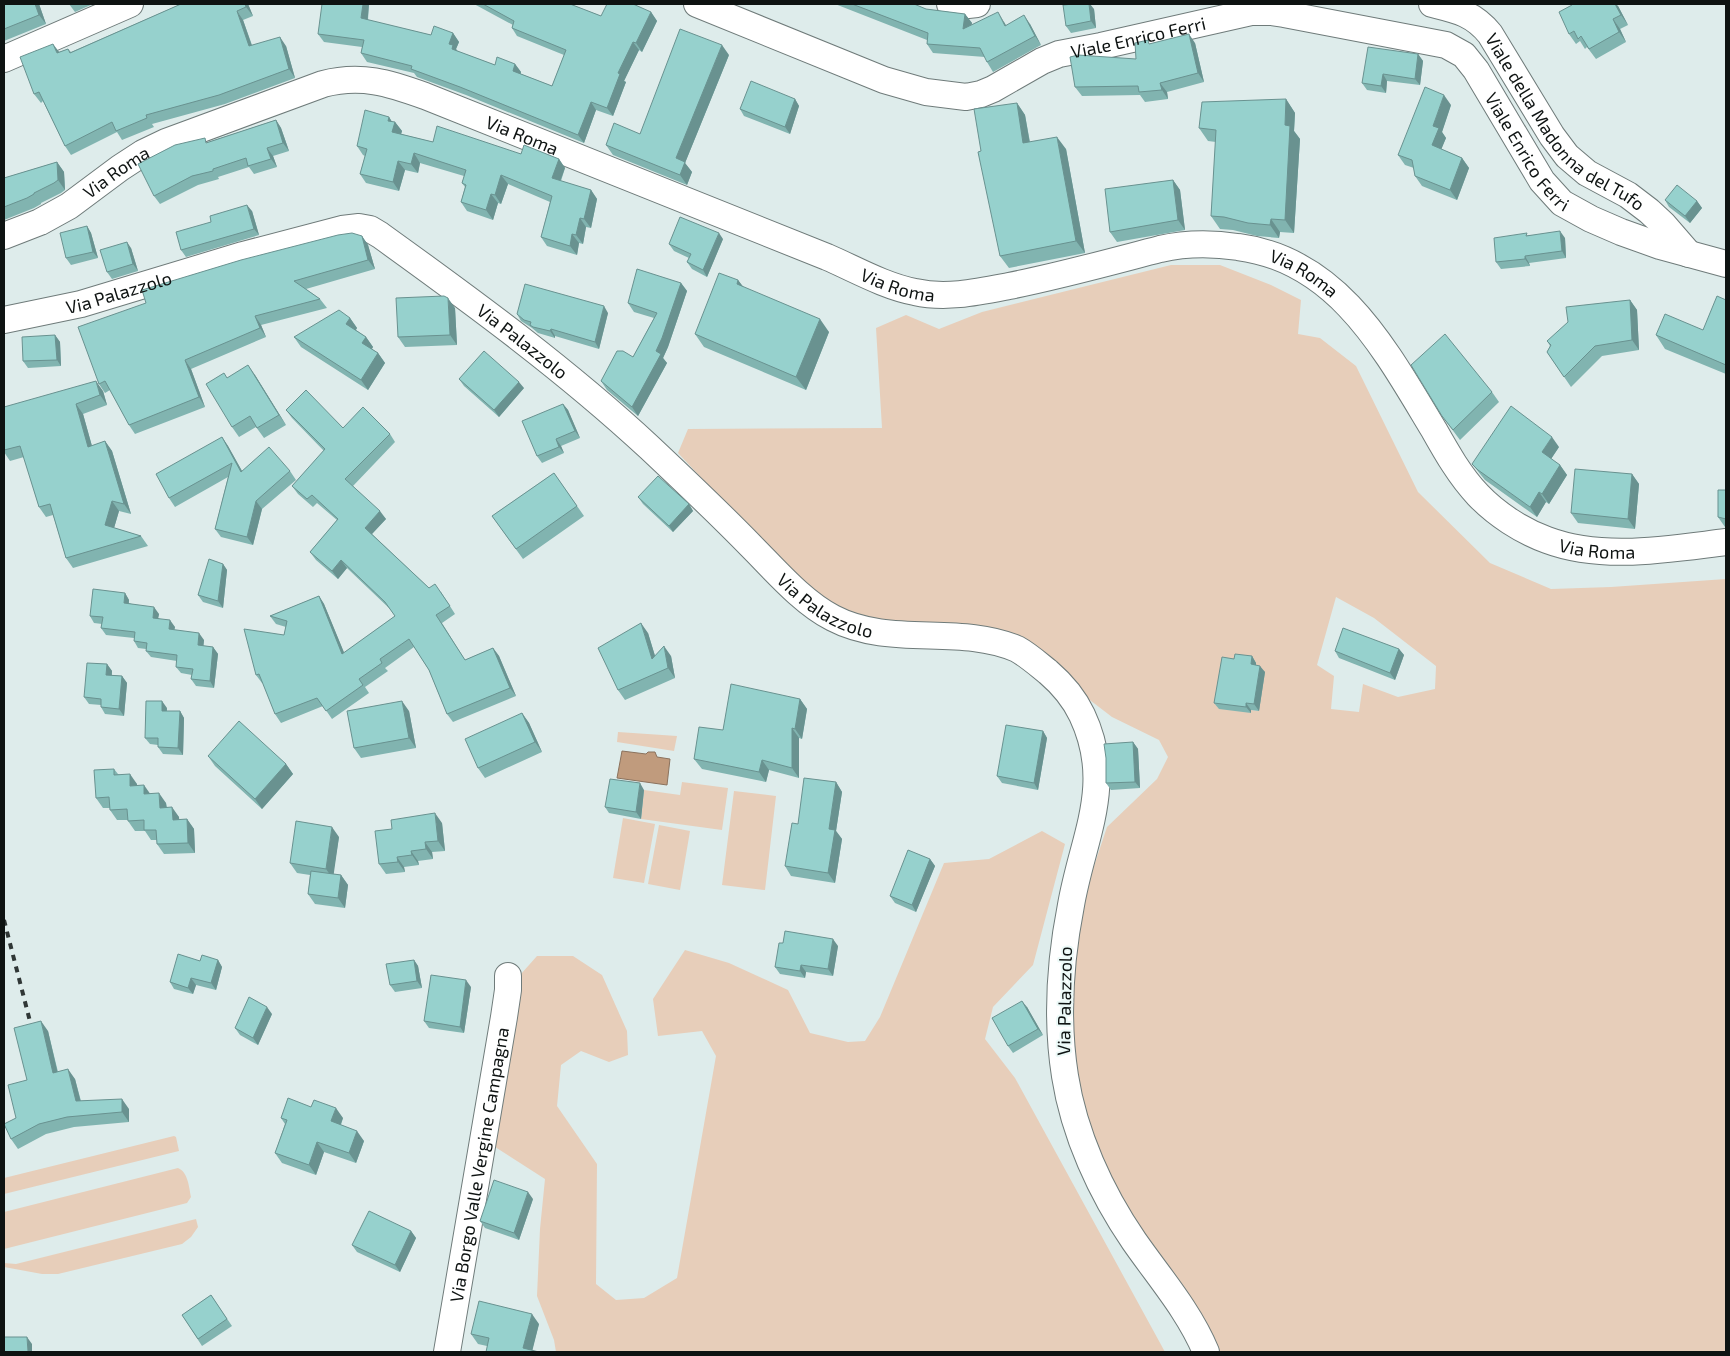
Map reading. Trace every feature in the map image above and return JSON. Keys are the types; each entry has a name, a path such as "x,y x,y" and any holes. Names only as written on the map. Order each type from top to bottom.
{"street":[{"path":"4,59 130,4"},
{"name":"Viale Enrico Ferri","path":"697,4 893,83 939,94 966,97 993,89 1042,60 1051,57 1251,12 1284,14 1446,45 1464,55 1476,70 1542,181 1562,203 1612,228 1689,254 1726,264"},
{"path":"950,4 976,4"},
{"name":"Viale della Madonna del Tufo","path":"1432,4 1461,11 1479,22 1490,34 1552,136 1567,156 1587,173 1628,195 1649,211 1689,254"},
{"name":"Via Roma","path":"4,236 40,222 69,206 120,168 143,153 166,142 323,84 348,79 375,81 424,96 827,257 885,283 915,292 952,295 988,290 1177,246 1196,244 1221,245 1252,248 1271,253 1310,272 1340,296 1358,314 1408,389 1456,468 1478,495 1508,519 1546,540 1592,551 1643,550 1726,542"},
{"name":"Via Palazzolo","path":"4,320 81,304 243,255 359,226 380,235 474,302 601,405 702,496 786,581 830,616 849,625 882,632 968,638 998,643 1016,649 1038,663 1060,683 1078,708 1091,739 1096,768 1095,807 1071,901 1062,958 1061,1020 1063,1061 1067,1088 1087,1153 1111,1202 1134,1240 1184,1311 1206,1352"},
{"name":"Via Borgo Valle Vergine Campagna","path":"447,1352 504,1017 508,976"}],"shaded area":[{"path":"1171,265 1220,265 1271,285 1301,300 1298,334 1320,338 1356,366 1418,492 1490,563 1551,589 1726,579 1726,1352 1213,1352 1106,1176 1081,1112 1069,1051 1070,956 1087,887 1107,827 1157,779 1168,757 1159,740 1112,717 1082,694 1040,657 848,616 806,590 678,453 688,429 882,428 876,328 906,315 939,329 982,312","holes":["1336,597 1374,618 1436,666 1435,689 1398,697 1363,684 1359,712 1331,709 1334,676 1317,665","1227,664 1258,711 1251,710 1250,713"]},
{"path":"618,732 677,736 674,751 617,742"},
{"path":"622,751 646,754 648,752 655,752 657,757 670,759 667,785 617,778"},
{"path":"682,782 728,788 722,830 641,819 644,790 680,795"},
{"path":"734,791 776,796 765,890 722,885"},
{"path":"623,818 655,824 644,883 613,878"},
{"path":"659,825 690,831 680,890 648,884"},
{"path":"1042,831 1065,844 1033,965 993,1007 985,1039 1015,1078 1165,1352 556,1352 554,1340 537,1296 540,1229 545,1179 492,1145 513,983 537,956 573,956 602,975 627,1031 628,1055 609,1062 581,1051 561,1065 557,1106 597,1164 596,1284 616,1300 644,1298 677,1278 716,1056 702,1031 658,1036 653,999 685,950 729,963 788,990 810,1033 848,1042 865,1041 880,1017 944,863 989,859"},
{"path":"176,1137 179,1151 4,1194 4,1178"},
{"path":"178,1168 184,1173 189,1184 191,1197 187,1203 4,1249 4,1212"},
{"path":"196,1219 198,1227 191,1237 182,1244 58,1274 42,1274 4,1267 4,1263 16,1264"}],"building":[{"path":"5,4 35,4 39,15 4,29"},
{"path":"181,4 245,4 246,7 237,11 249,46 280,37 289,69 219,95 146,115 147,118 116,131 112,122 65,146 39,92 34,94 20,57 53,44 57,53 68,49 70,53"},
{"path":"322,4 363,4 361,18 431,35 434,26 453,33 449,44 453,45 452,49 495,65 497,57 515,64 513,71 552,86 566,50 512,28 514,21 483,4 570,4 601,16 607,4 633,4 651,12 636,43 633,42 618,73 620,74 607,108 591,102 578,135 411,69 412,66 361,53 364,40 318,34"},
{"path":"852,4 914,4 926,9 965,14 963,29 998,12 1005,26 1024,15 1035,36 987,62 980,48 927,44 928,33"},
{"path":"1089,4 1091,21 1066,26 1063,5"},
{"path":"1571,4 1615,4 1621,15 1613,19 1619,32 1589,49 1581,36 1578,39 1574,31 1569,34 1559,12"},
{"path":"680,29 722,45 676,158 685,162 680,175 606,145 614,123 640,134"},
{"path":"1189,34 1198,73 1160,83 1162,90 1139,92 1138,86 1075,87 1070,57 1078,55 1136,59 1135,43 1148,40 1149,44"},
{"path":"1368,47 1418,54 1415,79 1383,74 1381,86 1362,83"},
{"path":"751,81 795,99 785,127 740,109"},
{"path":"1425,87 1444,95 1433,126 1439,128 1432,145 1462,158 1450,190 1415,176 1412,160 1398,155"},
{"path":"1286,99 1285,125 1290,126 1285,220 1271,219 1270,225 1211,216 1216,130 1199,128 1202,102"},
{"path":"1017,103 1023,143 1057,137 1076,241 1000,256 978,152 981,151 974,109"},
{"path":"365,110 389,117 388,121 395,122 392,132 433,142 437,126 521,154 524,145 559,159 552,178 591,190 584,219 580,218 576,235 572,234 570,246 541,237 552,196 501,175 495,195 491,194 486,210 461,202 466,185 462,183 466,170 414,153 411,164 398,161 393,182 360,174 367,149 357,146"},
{"path":"276,120 283,143 267,148 271,159 248,166 246,158 213,169 213,171 192,176 154,196 138,164 175,145 205,138 206,143"},
{"path":"57,162 58,180 27,198 4,207 4,178"},
{"path":"1173,180 1178,220 1110,232 1105,189"},
{"path":"1677,185 1697,201 1685,216 1665,200"},
{"path":"247,205 254,229 181,250 176,232 211,222 210,216"},
{"path":"680,217 719,233 703,270 687,262 691,254 669,244"},
{"path":"87,226 93,252 66,258 60,233"},
{"path":"1560,231 1562,251 1525,256 1525,259 1496,262 1494,238"},
{"path":"352,233 362,236 368,260 294,281 320,299 255,316 260,328 185,360 199,397 129,425 105,381 99,384 78,327 146,303 142,290 241,260"},
{"path":"127,242 133,264 107,272 100,250"},
{"path":"637,269 681,283 656,351 661,354 632,407 601,381 617,351 623,351 633,357 657,313 628,303"},
{"path":"719,273 738,280 737,284 820,319 796,377 695,334"},
{"path":"525,284 604,306 595,342 530,325 531,322 524,320 517,314"},
{"path":"444,296 448,298 450,335 398,337 396,298"},
{"path":"1717,296 1726,300 1726,365 1656,335 1665,314 1703,330"},
{"path":"1630,300 1632,340 1595,346 1564,377 1547,352 1551,345 1547,341 1568,322 1566,307"},
{"path":"339,310 350,318 346,324 366,337 362,343 378,353 361,380 294,337"},
{"path":"1445,334 1492,392 1453,430 1442,416 1411,365"},
{"path":"55,335 57,360 23,361 22,337"},
{"path":"484,351 519,382 494,410 459,379"},
{"path":"248,365 279,415 257,428 250,416 232,427 206,384 224,373 227,378"},
{"path":"96,381 100,395 76,404 88,447 105,441 124,504 112,501 105,525 141,536 66,558 50,504 39,507 20,446 4,450 4,407"},
{"path":"306,390 343,428 363,407 390,434 345,479 380,511 365,528 429,588 435,584 450,606 436,615 465,660 493,648 510,688 447,714 429,670 409,639 380,659 382,663 359,679 363,685 326,711 317,698 275,714 259,674 256,675 244,629 284,635 287,621 270,616 319,596 342,654 395,616 385,602 341,560 332,571 310,552 338,519 312,495 307,499 292,486 325,449 286,410"},
{"path":"563,404 575,431 556,439 559,447 537,456 522,421"},
{"path":"1511,406 1552,437 1542,452 1560,465 1542,494 1539,492 1530,507 1472,464"},
{"path":"222,437 241,472 269,447 290,471 256,501 247,537 215,529 232,463 169,498 156,474"},
{"path":"1575,469 1632,474 1628,519 1571,513"},
{"path":"554,473 577,506 516,549 492,516"},
{"path":"658,476 689,504 669,526 638,497"},
{"path":"1718,490 1726,490 1726,519 1718,517"},
{"path":"209,559 223,564 218,601 198,595"},
{"path":"93,589 125,593 124,603 154,607 153,618 170,620 169,629 199,633 198,645 213,647 210,681 191,679 193,669 176,667 177,655 146,651 147,643 134,641 135,632 101,628 103,617 90,616"},
{"path":"641,623 652,659 664,646 668,668 618,690 598,648"},
{"path":"1343,628 1399,649 1390,673 1335,651"},
{"path":"1235,654 1252,656 1251,664 1260,666 1254,704 1246,703 1246,707 1214,703 1222,657 1234,659"},
{"path":"87,663 107,664 106,675 122,676 119,709 101,707 101,699 84,697"},
{"path":"731,684 800,699 795,729 792,728 792,768 762,760 759,772 694,759 699,727 723,730"},
{"path":"146,701 162,701 162,711 180,711 178,748 158,747 158,738 145,738"},
{"path":"402,701 409,738 354,748 347,711"},
{"path":"522,713 535,742 478,768 465,739"},
{"path":"239,721 286,764 255,799 208,756"},
{"path":"1006,725 1043,731 1034,783 997,776"},
{"path":"1133,742 1135,782 1106,783 1104,744"},
{"path":"114,769 114,775 130,774 130,786 144,785 144,794 159,793 160,808 172,807 173,820 187,819 188,843 157,844 156,830 144,830 144,820 128,821 127,809 110,810 109,797 96,798 94,770"},
{"path":"804,778 836,782 829,829 835,830 828,873 785,866 792,823 798,824"},
{"path":"610,779 640,783 636,812 605,807"},
{"path":"435,813 438,841 425,842 426,849 411,851 412,855 397,857 398,862 379,864 375,831 392,829 391,820"},
{"path":"296,821 332,827 326,869 290,863"},
{"path":"908,850 930,859 912,905 890,896"},
{"path":"311,871 341,875 338,898 308,894"},
{"path":"785,931 833,939 828,969 801,965 800,971 775,967 779,943 783,943"},
{"path":"178,954 200,961 202,955 218,960 211,983 191,978 188,988 170,982"},
{"path":"414,960 417,981 390,985 386,964"},
{"path":"431,975 466,980 460,1027 424,1021"},
{"path":"249,997 267,1007 253,1038 235,1028"},
{"path":"1022,1001 1038,1029 1008,1046 992,1018"},
{"path":"41,1021 53,1073 68,1069 76,1101 122,1099 122,1112 67,1117 39,1124 11,1139 4,1124 16,1118 8,1085 27,1080 14,1028"},
{"path":"288,1098 311,1107 314,1100 336,1108 331,1121 357,1131 349,1153 317,1142 309,1165 275,1153 287,1120 281,1118"},
{"path":"494,1180 528,1192 514,1233 480,1221"},
{"path":"369,1211 411,1231 395,1265 352,1245"},
{"path":"211,1295 227,1319 198,1339 182,1315"},
{"path":"479,1301 532,1314 523,1348 539,1352 486,1352 489,1338 471,1334"},
{"path":"4,1337 27,1337 28,1352 4,1352"}],"railway":[{"path":"4,920 34,1037"}]}
